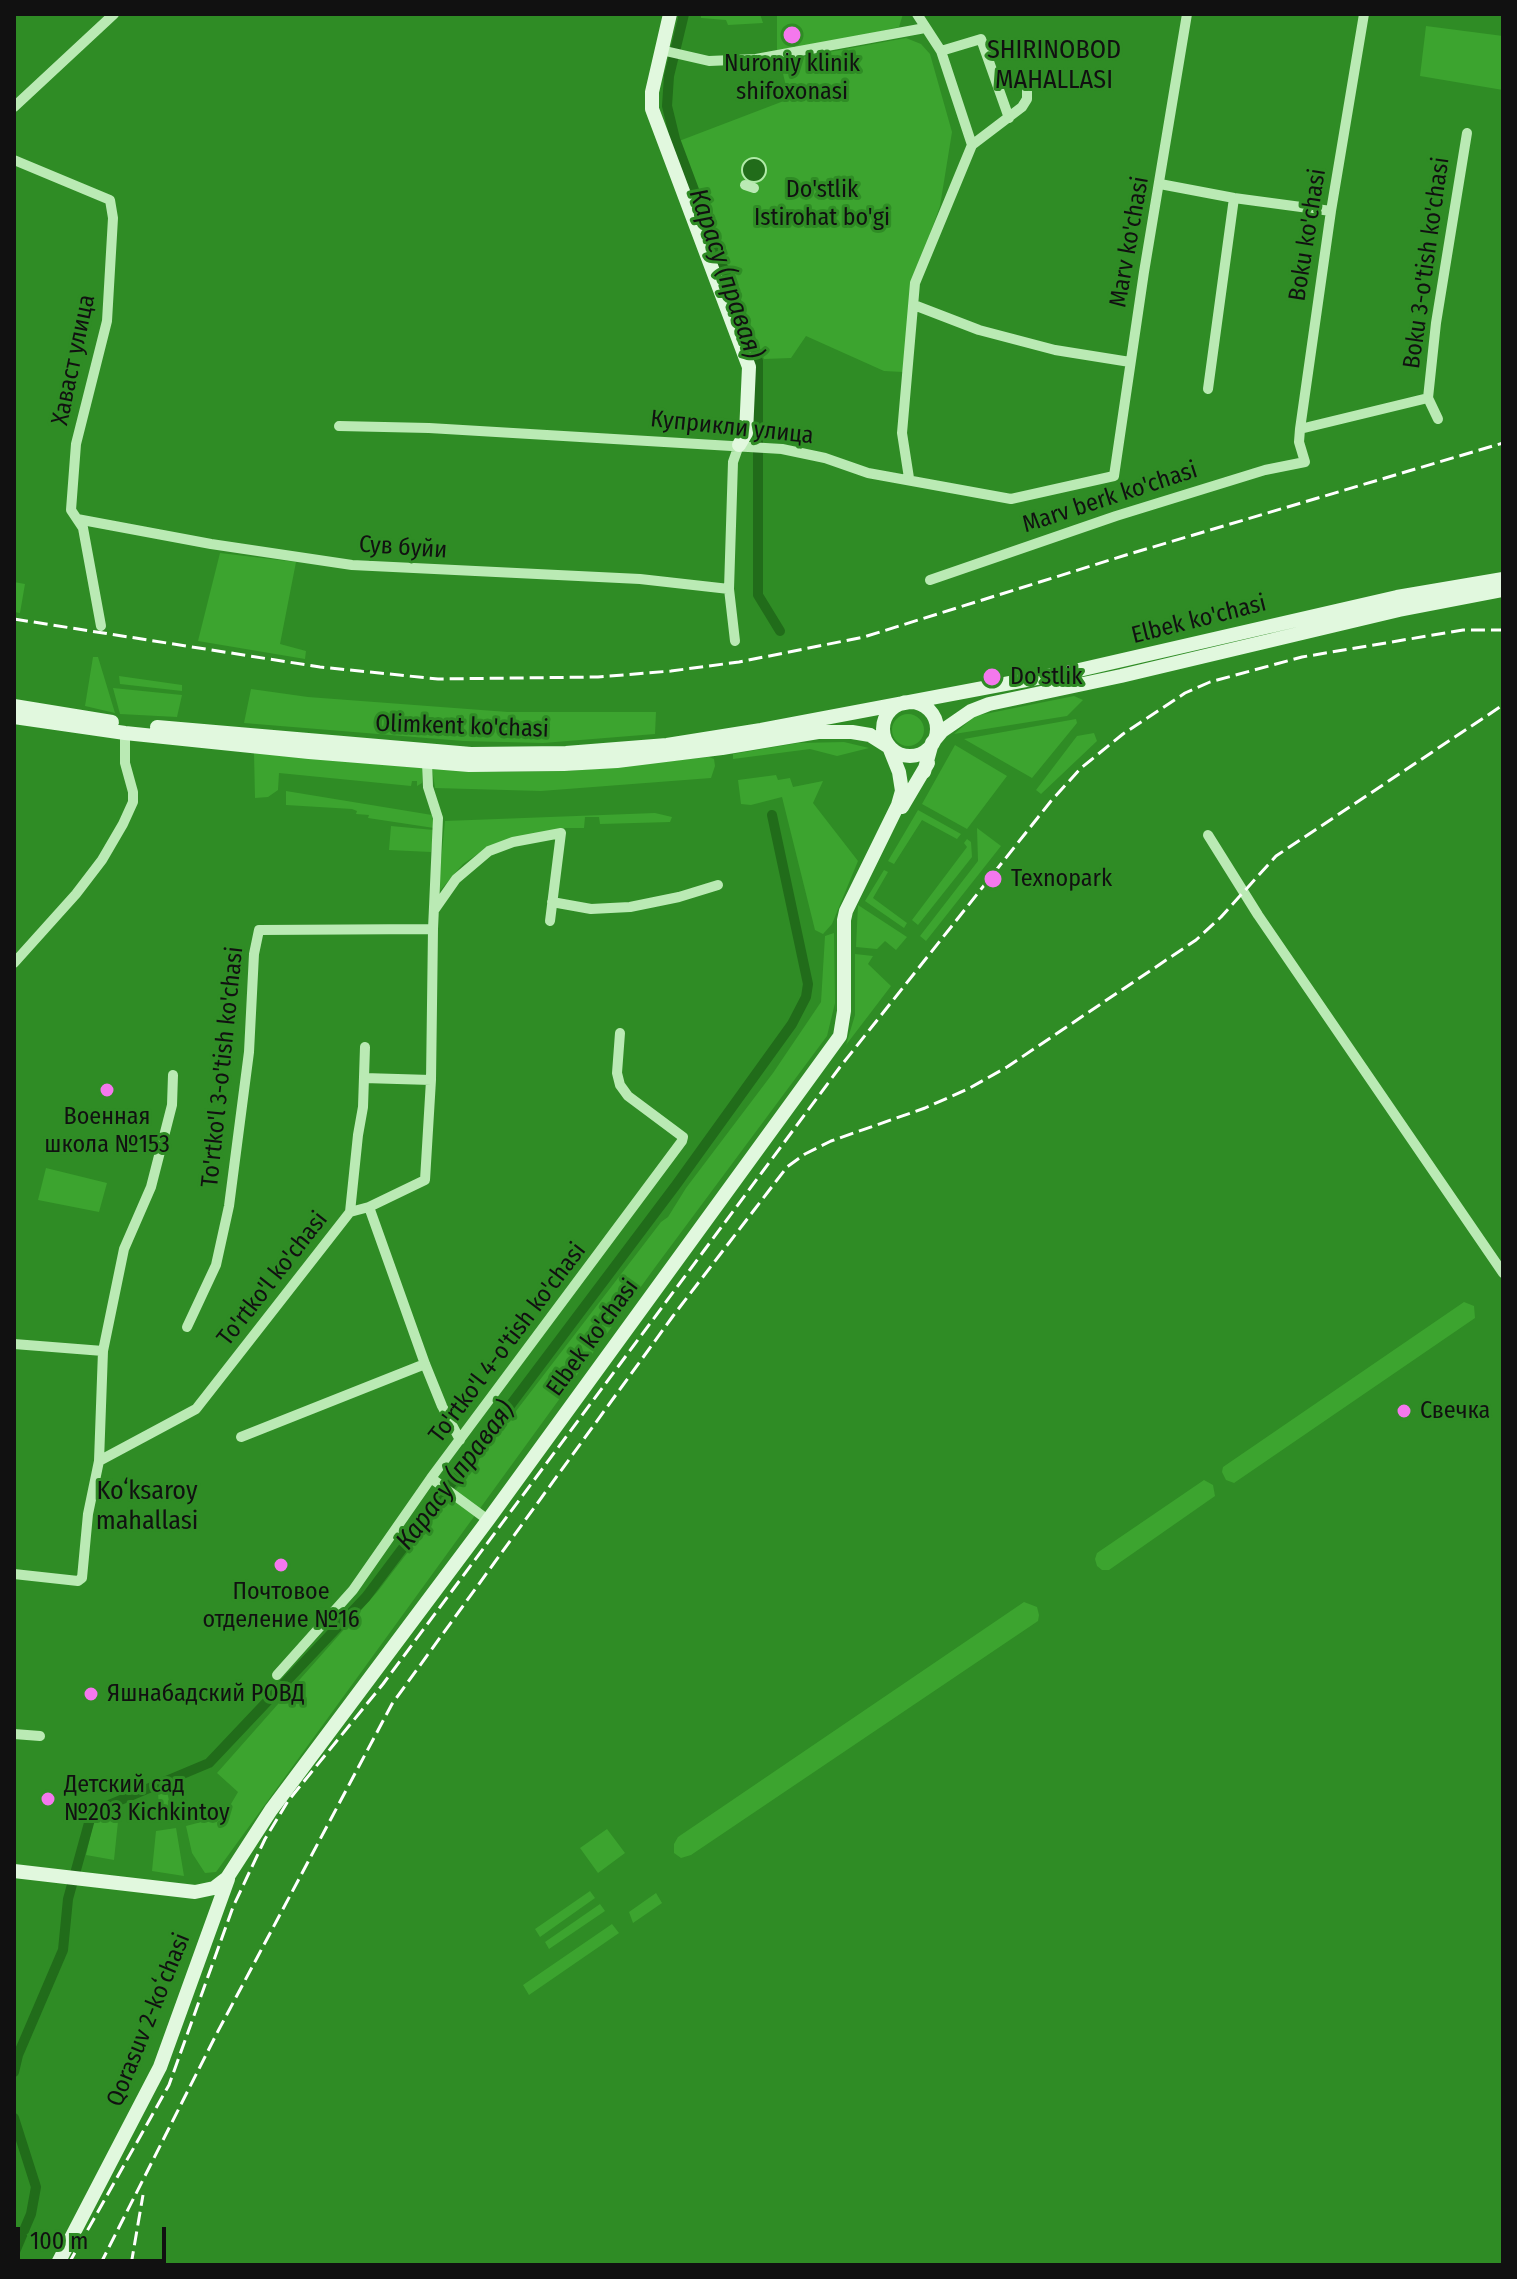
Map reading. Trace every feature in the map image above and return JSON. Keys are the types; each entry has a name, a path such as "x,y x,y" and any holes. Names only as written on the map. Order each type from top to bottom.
{"main road":[{"path":"670,14 664,51 652,92 654,117 749,367 744,446"},
{"name":"Elbek ko'chasi","path":"905,703 1125,661 1397,597 1503,579"},
{"name":"Elbek ko'chasi","path":"924,772 932,743 948,725 989,704 1399,610 1503,590"},
{"path":"905,703 923,707 933,717 936,730 932,743 924,752 912,756 899,754 889,747 883,732 884,720 891,710 905,703"},
{"name":"Olimkent ko'chasi","path":"14,706 117,723 511,755 667,745 905,703"},
{"name":"Elbek ko'chasi","path":"871,859 947,735 971,711"},
{"name":"Olimkent ko'chasi","path":"14,717 125,733 427,762 512,765 617,761 834,731 870,735 889,747"},
{"name":"Elbek ko'chasi","path":"195,1892 214,1888 230,1873 271,1810 488,1520 840,1036 844,1011 844,920 854,892 901,796 901,783 889,747"},
{"path":"14,1871 195,1892 205,1900 214,1915"},
{"name":"Qorasuv 2-koʻchasi","path":"57,2265 160,2067 230,1873"}],"street":[{"path":"14,107 114,14"},
{"path":"917,14 941,51 972,145"},
{"name":"Marv ko'chasi","path":"1114,476 1187,14"},
{"name":"Boku ko'chasi","path":"1305,462 1300,446 1300,429 1331,211 1364,14"},
{"path":"664,51 709,61 765,58 925,28"},
{"path":"941,51 981,39 1009,118"},
{"path":"909,478 902,433 915,283 972,145 1026,103 1027,84"},
{"name":"Boku 3-o'tish ko'chasi","path":"1438,419 1428,398 1436,323 1467,133"},
{"name":"Хаваст улица","path":"14,160 110,200 113,218 107,321 76,444 71,510 83,528 101,626"},
{"path":"1160,184 1331,211"},
{"path":"1208,389 1234,198"},
{"path":"914,305 994,334 1055,350 1130,362"},
{"name":"Boku 3-o'tish ko'chasi","path":"1300,429 1428,398"},
{"name":"Куприкли улица","path":"339,426 429,428 763,448 825,458 868,473 909,478 1011,499 1114,476"},
{"path":"735,641 729,589 733,462 744,446"},
{"name":"Marv berk ko'chasi","path":"930,580 1116,516 1265,470 1305,462"},
{"name":"Сув буйи","path":"77,519 211,544 352,565 640,579 729,589"},
{"path":"14,963 76,894 102,860 123,824 133,802 125,763 125,733"},
{"name":"To'rtko'l ko'chasi","path":"99,1461 196,1409 350,1212 369,1207 425,1180 431,1080 438,818 428,787 427,762"},
{"path":"434,910 456,879 489,851 513,842 561,833 550,921"},
{"path":"1208,835 1258,915 1503,1273"},
{"path":"552,902 591,909 630,907 718,885"},
{"name":"To'rtko'l 3-o'tish ko'chasi","path":"187,1327 216,1265 229,1206 249,1052 254,954 259,930 433,929"},
{"name":"To'rtko'l 4-o'tish ko'chasi","path":"277,1675 353,1590 431,1478 683,1139 624,1091 617,1073 620,1033"},
{"path":"350,1212 363,1107 365,1047"},
{"path":"14,1574 82,1578 88,1514 99,1461 103,1351 124,1249 151,1187 172,1105 173,1075"},
{"path":"364,1078 431,1080"},
{"path":"369,1207 425,1364 460,1440"},
{"path":"14,1344 103,1351"},
{"path":"241,1437 425,1364"},
{"path":"431,1478 488,1520"},
{"path":"14,1734 40,1736"}],"green space":[{"path":"701,14 760,14 763,23 728,25 726,20 701,18"},
{"name":"Nuroniy klinik shifoxonasi","path":"777,14 903,14 899,27 840,41 777,50"},
{"path":"1426,26 1503,36 1503,90 1420,76"},
{"name":"Do'stlik Istirohat bo'gi","path":"906,38 921,44 930,54 952,132 940,206 912,284 903,372 884,371 806,336 791,358 764,359 679,141 789,99 780,61"},
{"path":"220,553 296,562 280,644 306,651 305,659 198,641"},
{"path":"14,582 25,584 20,613 14,612"},
{"path":"93,657 98,657 115,713 85,706"},
{"path":"119,676 182,685 182,691 120,684"},
{"path":"113,688 182,695 177,717 120,714"},
{"path":"251,689 308,697 508,712 656,712 655,734 543,743 463,741 244,723"},
{"path":"1074,696 1083,700 1067,716 954,734 975,716"},
{"path":"908,714 919,719 924,730 919,741 908,746 897,741 892,730 897,719"},
{"path":"1076,719 1077,723 1032,778 964,739"},
{"path":"1094,733 1097,741 1041,794 1036,790 1077,736"},
{"path":"844,742 869,748 837,756 810,749 733,759 733,754 798,743"},
{"path":"955,745 1007,776 967,829 922,804"},
{"path":"254,753 423,768 422,783 417,786 417,781 412,781 411,786 279,773 278,790 268,797 255,798"},
{"path":"709,757 714,759 715,766 711,778 541,791 435,788 432,768 501,772 571,771"},
{"path":"776,775 778,780 790,778 793,787 823,781 813,803 858,861 832,924 823,934 815,930 782,797 751,805 741,804 738,780"},
{"path":"286,791 432,815 434,828 368,818 369,815 356,814 357,811 352,809 286,805"},
{"path":"918,810 961,834 957,839 922,820 894,864 888,861"},
{"path":"655,813 672,817 670,822 600,824 599,817 585,817 584,828 530,835 485,849 463,864 438,893 445,821"},
{"path":"391,826 434,830 431,852 389,850"},
{"path":"977,828 1001,846 926,941 920,936 978,861"},
{"path":"967,839 971,842 972,857 918,925 912,920 967,847 964,843"},
{"path":"884,870 888,872 873,898 907,923 904,928 865,901"},
{"path":"858,905 907,937 896,950 885,941 877,949 856,947"},
{"path":"834,933 835,1003 827,1036 216,1872 205,1873 192,1853 186,1826 224,1816 238,1792 217,1773 378,1591 661,1222 668,1217 821,1002 825,936"},
{"path":"855,954 873,956 868,964 891,986 846,1045 855,1015"},
{"path":"46,1168 107,1183 99,1212 38,1200"},
{"path":"1464,1302 1474,1306 1475,1318 1234,1483 1226,1480 1223,1467"},
{"path":"1204,1480 1213,1485 1215,1496 1109,1570 1097,1566 1097,1553"},
{"path":"1024,1602 1037,1607 1038,1621 691,1855 681,1858 674,1853 678,1837"},
{"path":"167,1791 173,1820 160,1822 158,1793"},
{"path":"114,1806 114,1812 119,1812 114,1860 86,1855 94,1820"},
{"path":"176,1828 184,1876 152,1871 156,1831"},
{"path":"607,1829 625,1853 598,1873 580,1848"},
{"path":"590,1891 595,1898 540,1937 535,1929"},
{"path":"656,1893 662,1903 633,1923 629,1912"},
{"path":"600,1904 605,1911 549,1949 545,1942"},
{"path":"612,1924 619,1933 529,1995 523,1985"}],"shaded area":[{"path":"754,158 765,165 766,170 759,181 754,182 743,175 742,170 749,159"}],"waterway":[{"name":"Карасу (правая)","path":"684,14 669,76 667,106 675,139 758,361 758,595 780,631"},
{"name":"Карасу (правая)","path":"14,2072 18,2055 63,1950 68,1899 92,1812 209,1763 366,1597 676,1185 792,1024 806,997 808,984 772,815"},
{"name":"Карасу (правая)","path":"14,2118 36,2187 31,2214 14,2254"}],"railway":[{"path":"14,619 320,667 438,679 598,677 671,671 739,662 864,637 1503,443"},
{"path":"68,2265 169,2085 233,1907 265,1839 288,1801 383,1684 840,1067 1051,801 1081,768 1123,734 1185,693 1210,682 1302,657 1463,630 1503,630"},
{"path":"100,2265 217,2033 392,1704 673,1316 787,1167 831,1141 925,1108 1007,1067 1196,940 1276,856 1503,705"},
{"path":"131,2265 143,2195"}],"place":[{"name":"Nuroniy klinik shifoxonasi","path":"792,35"},
{"name":"Do'stlik","path":"992,677"},
{"name":"Texnopark","path":"993,879"},
{"name":"Военная школа №153","path":"107,1090"},
{"name":"Свечка","path":"1404,1411"},
{"name":"Почтовое отделение №16","path":"281,1565"},
{"name":"Яшнабадский РОВД","path":"91,1694"},
{"name":"Детский сад №203 Kichkintoy","path":"48,1799"}],"district":[{"name":"SHIRINOBOD MAHALLASI","path":"1054,66"},
{"name":"Koʻksaroy mahallasi","path":"147,1507"}]}
